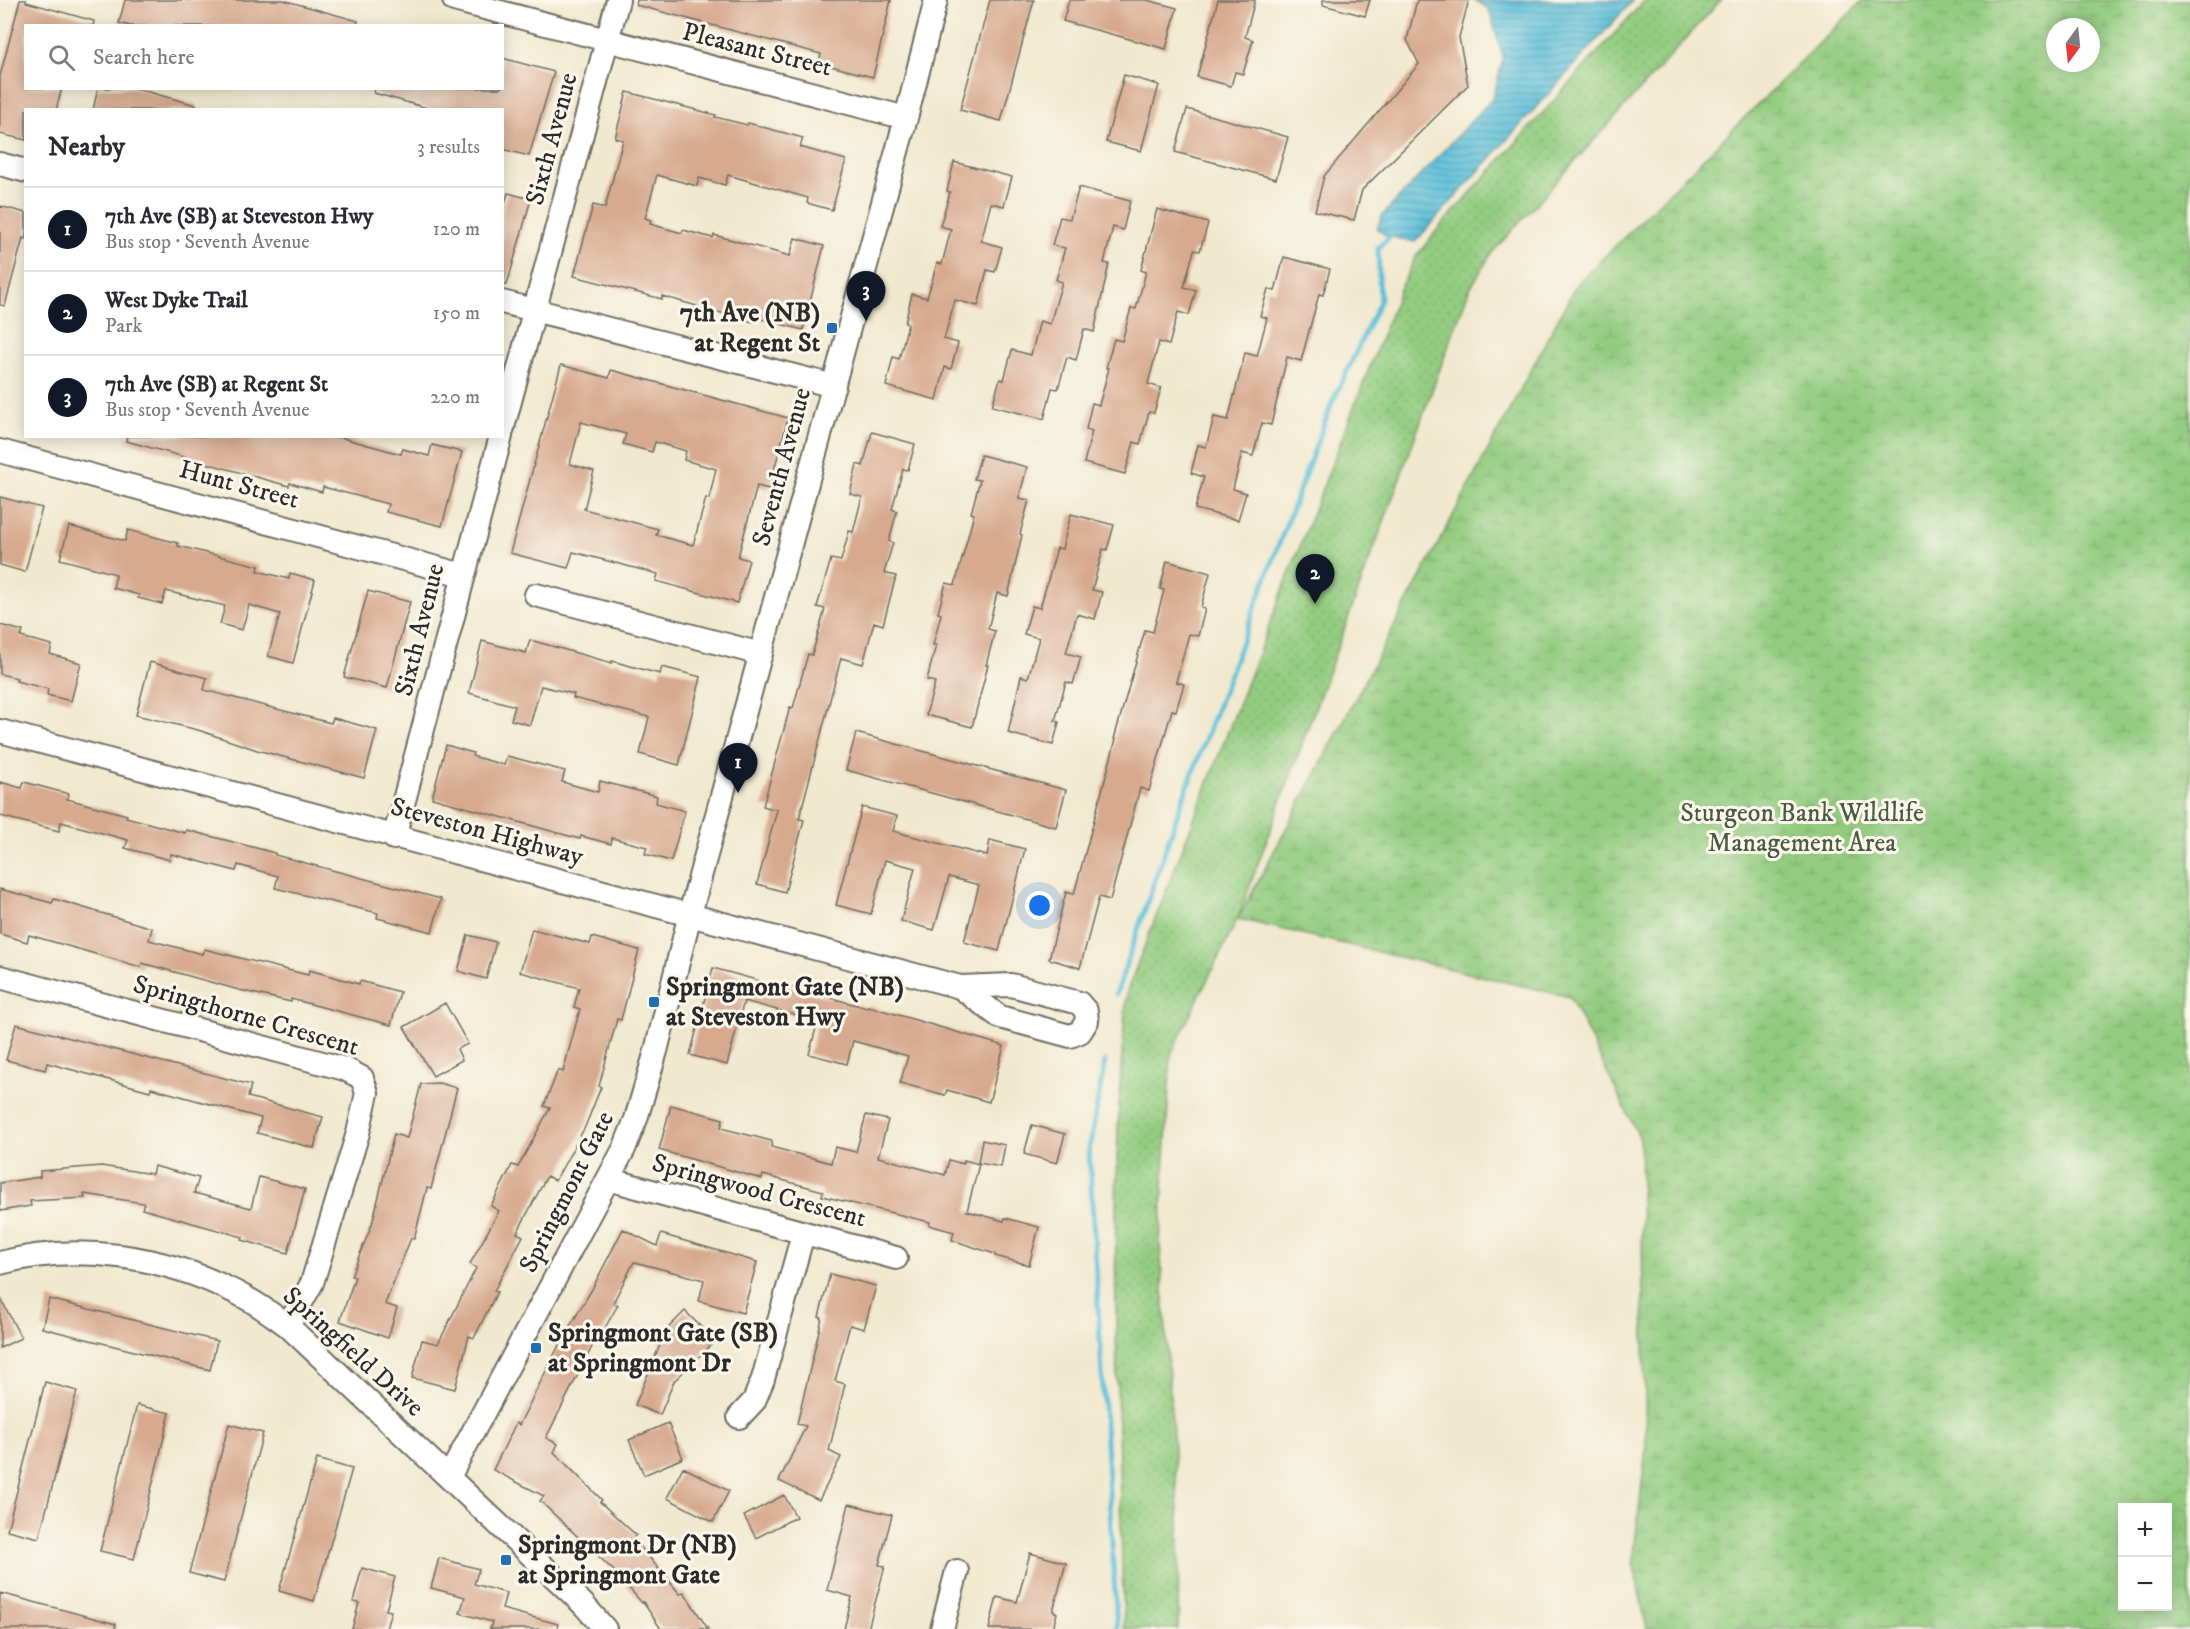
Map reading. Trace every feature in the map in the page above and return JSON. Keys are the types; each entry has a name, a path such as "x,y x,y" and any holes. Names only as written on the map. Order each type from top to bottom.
{"street":[{"name":"Pleasant Street","path":"454,0 607,42 906,118"},
{"name":"Sixth Avenue","path":"504,425 618,0"},
{"name":"Seventh Avenue","path":"690,914 834,386 936,0"},
{"path":"0,164 24,170"},
{"path":"504,303 834,386"},
{"name":"Sixth Avenue","path":"394,838 500,438"},
{"name":"Hunt Street","path":"0,451 463,575"},
{"path":"536,595 761,654"},
{"name":"Steveston Highway","path":"0,731 394,838 690,914 960,987 1011,985 1079,1003 1086,1011 1087,1022 1080,1032 1071,1036 1010,1020 1000,1017 960,987"},
{"name":"Springmont Gate","path":"449,1477 624,1149 642,1101 690,914"},
{"name":"Springthorne Crescent","path":"0,977 345,1069 362,1078 367,1093 358,1133 312,1283 288,1326"},
{"name":"Springwood Crescent","path":"608,1179 896,1258"},
{"path":"739,1417 754,1401 763,1379 803,1234"},
{"name":"Springfield Drive","path":"0,1263 54,1254 84,1253 142,1260 181,1269 240,1294 288,1326 582,1604 605,1629"},
{"path":"942,1629 957,1571"}],"green space":[{"path":"1645,0 1721,0 1491,254 1469,290 1238,918 1171,1054 1160,1244 1179,1524 1178,1629 1124,1629 1117,1389 1116,1230 1117,1150 1127,991 1400,289 1415,258 1438,229"},
{"name":"Sturgeon Bank Wildlife Management Area","path":"1863,0 2190,0 2190,1629 1647,1629 1633,1562 1646,1448 1640,1139 1570,997 1238,919 1576,285"}],"water":[{"path":"1475,0 1633,0 1415,242 1387,236 1377,229 1382,216 1493,98 1503,58 1489,9"}],"building":[{"path":"20,0 94,21 93,24 24,24 24,90 61,90 57,108 24,108 24,140 0,134 0,76"},
{"path":"125,0 283,0 358,21 357,24 119,23"},
{"path":"637,0 891,0 873,77 819,63 821,54 636,5"},
{"path":"990,0 1034,0 1001,121 960,110"},
{"path":"1069,0 1147,0 1177,8 1166,49 1063,21"},
{"path":"1218,0 1255,0 1245,37 1253,40 1243,74 1235,72 1231,86 1197,77"},
{"path":"1323,0 1370,0 1365,16 1323,5"},
{"path":"1417,0 1469,0 1459,37 1468,85 1362,190 1354,220 1315,211 1324,176 1419,64 1407,40"},
{"path":"504,59 554,72 529,156 504,150 504,108 427,108 374,93 375,90 504,90"},
{"path":"1124,75 1159,85 1141,151 1106,142"},
{"path":"98,90 141,90 196,105 195,108 93,108"},
{"path":"627,92 716,115 715,117 747,125 748,123 803,138 800,147 846,160 832,210 807,203 808,198 728,175 725,185 699,178 697,186 657,175 645,218 651,220 650,224 682,233 683,230 713,238 714,235 790,256 795,238 824,246 803,330 754,317 753,322 662,296 662,299 574,276 593,205 605,208 623,140 615,138"},
{"path":"1187,109 1288,137 1276,179 1175,152"},
{"path":"954,162 1012,177 1004,206 991,203 981,241 1002,247 995,272 987,270 978,306 955,300 944,339 958,343 951,369 945,367 937,400 886,386 893,357 899,359 908,324 905,323 912,294 927,298 937,263 942,264 951,229 940,226 950,192 947,191"},
{"path":"1079,187 1130,201 1123,230 1113,227 1104,263 1109,264 1094,332 1084,329 1076,360 1067,357 1058,389 1052,388 1044,419 992,406 1000,379 1004,380 1012,350 1031,355 1040,321 1050,324 1062,282 1056,280 1065,248 1052,245 1060,217 1070,219"},
{"path":"508,193 531,199 507,285 504,285 504,206"},
{"path":"0,206 24,212 24,238 5,306 0,305"},
{"path":"1157,209 1208,223 1200,251 1194,250 1184,287 1196,290 1189,315 1178,312 1169,345 1159,342 1148,384 1161,388 1154,413 1149,412 1140,444 1134,442 1125,474 1084,463 1092,431 1086,429 1092,403 1099,405 1114,339 1122,341 1131,308 1136,309 1146,272 1141,270"},
{"path":"1284,257 1330,269 1323,295 1319,294 1301,361 1287,357 1271,425 1262,423 1253,456 1242,453 1233,489 1246,493 1238,520 1195,509 1204,477 1191,473 1198,445 1206,447 1214,417 1228,420 1245,353 1257,356 1267,318 1260,316 1268,289 1275,291"},
{"path":"561,365 609,378 611,370 788,418 769,489 757,486 738,557 749,560 737,603 656,581 658,574 573,552 568,568 510,553","holes":["581,422 626,434 623,444 652,452 655,442 686,451 684,460 716,469 709,499 706,498 693,545 656,535 658,529 584,509 594,471 570,464"]},
{"path":"872,432 915,444 908,470 903,469 892,509 897,511 889,541 893,543 884,573 896,576 883,625 874,622 863,664 841,658 799,819 804,820 785,892 757,884 777,810 763,806 790,707 793,708 808,654 812,655 825,609 817,607 831,559 841,561 849,531 853,532 862,497 850,494 857,464 863,466"},
{"path":"127,438 342,438 401,454 403,449 429,456 432,445 462,452 442,526 386,512 388,504 323,487 322,492 290,483 289,486 126,441"},
{"path":"981,455 1027,467 1019,498 1029,500 1008,596 997,593 988,629 995,631 972,727 926,715 935,682 927,680 936,645 933,645 941,614 938,613 946,583 955,585 974,514 971,513 980,480 974,479"},
{"path":"0,497 42,508 25,572 0,565"},
{"path":"1071,514 1114,525 1107,550 1103,549 1092,590 1102,592 1095,619 1077,614 1066,653 1081,657 1073,684 1066,682 1055,721 1059,722 1053,745 1008,733 1021,676 1028,678 1039,638 1024,634 1032,606 1040,608 1057,548 1062,549"},
{"path":"69,526 125,541 128,530 178,543 178,546 259,566 258,571 289,579 290,573 315,580 293,663 268,656 280,614 249,605 242,630 220,624 225,606 166,591 162,604 113,588 116,574 60,559"},
{"path":"1167,561 1210,573 1201,607 1205,609 1198,636 1189,634 1176,682 1184,684 1176,711 1172,710 1149,791 1140,788 1110,900 1099,897 1080,968 1049,959 1066,892 1074,894 1145,630 1153,632 1164,590 1160,589"},
{"path":"368,591 410,602 387,688 344,677"},
{"path":"0,625 23,631 21,637 52,645 50,654 81,663 71,701 47,695 48,689 16,681 17,678 0,674"},
{"path":"530,640 660,674 662,667 701,677 679,765 640,754 649,717 573,698 574,694 541,686 530,725 511,720 515,706 469,693 482,641 526,653"},
{"path":"150,662 207,678 204,690 331,723 333,718 377,730 364,778 257,750 198,730 136,715"},
{"path":"856,733 1066,790 1056,827 846,770"},
{"path":"446,745 473,753 472,756 504,765 507,756 565,771 562,782 598,792 600,781 657,796 656,803 685,811 671,861 645,854 647,847 612,838 611,844 581,836 580,839 432,798"},
{"path":"0,782 22,788 24,782 69,794 67,799 127,815 126,817 185,833 186,830 237,843 441,899 432,932 377,918 378,913 275,888 278,876 238,865 236,871 171,854 170,860 125,848 128,840 61,822 59,831 0,816"},
{"path":"862,807 897,816 893,831 987,856 990,840 1025,849 999,951 964,942 979,885 949,877 934,930 901,921 915,868 885,860 871,914 836,905"},
{"path":"0,889 52,903 54,899 152,928 149,940 202,954 204,949 308,975 309,970 359,984 360,981 400,992 391,1025 291,999 291,1002 239,990 142,963 141,967 29,935 27,942 0,934"},
{"path":"532,929 590,944 592,937 639,950 621,1020 617,1019 599,1086 601,1087 585,1127 555,1181 547,1176 517,1233 523,1236 494,1291 497,1292 474,1338 469,1336 455,1389 412,1378 422,1340 438,1344 476,1268 470,1264 499,1211 491,1206 512,1165 518,1167 550,1108 544,1106 558,1070 563,1072 580,1009 574,1007 579,988 520,972"},
{"path":"468,935 496,942 486,979 458,971"},
{"path":"713,968 868,1008 868,1006 1004,1046 989,1102 947,1090 945,1095 900,1083 908,1056 853,1041 847,1064 809,1054 818,1021 744,1001 727,1065 690,1055"},
{"path":"445,1003 468,1044 457,1049 462,1060 433,1076 404,1027"},
{"path":"16,1024 251,1085 248,1097 323,1117 314,1148 257,1133 261,1118 47,1063 45,1070 6,1060"},
{"path":"439,1083 457,1088 431,1189 427,1188 414,1239 411,1238 385,1304 397,1308 388,1338 340,1321 355,1277 351,1276 372,1224 394,1134 407,1138 421,1084"},
{"path":"671,1105 723,1119 721,1128 772,1141 771,1147 831,1163 835,1147 856,1152 866,1115 888,1120 878,1157 945,1175 949,1160 963,1164 964,1160 979,1164 967,1211 1039,1227 1029,1265 995,1256 995,1254 952,1240 954,1232 929,1225 930,1222 822,1196 823,1191 763,1175 762,1179 659,1150"},
{"path":"1032,1125 1065,1134 1057,1163 1024,1154"},
{"path":"982,1140 1005,1145 1001,1167 978,1163"},
{"path":"101,1166 152,1174 154,1166 199,1178 194,1193 251,1208 259,1177 305,1189 288,1253 242,1240 243,1237 142,1209 144,1203 84,1194 85,1198 30,1201 31,1206 0,1211 0,1183 40,1177 40,1171"},
{"path":"623,1229 657,1246 661,1234 757,1262 743,1313 699,1301 704,1280 634,1262 613,1303 618,1305 598,1340 596,1339 546,1438 558,1444 554,1452 602,1500 600,1502 636,1535 633,1538 680,1594 684,1592 708,1629 661,1629 643,1602 615,1572 540,1501 544,1496 493,1470 516,1423 519,1425 561,1341 591,1291"},
{"path":"830,1274 876,1286 864,1329 850,1325 835,1381 845,1384 829,1451 841,1457 819,1500 779,1481 806,1426 797,1424"},
{"path":"0,1297 21,1338 0,1348"},
{"path":"49,1299 217,1341 210,1370 42,1328"},
{"path":"685,1311 715,1341 674,1381 660,1415 635,1405 660,1345 656,1340"},
{"path":"45,1382 77,1391 39,1538 7,1530"},
{"path":"137,1405 170,1413 134,1559 100,1551"},
{"path":"668,1423 683,1458 644,1475 629,1440"},
{"path":"229,1424 263,1433 224,1582 189,1573"},
{"path":"317,1459 352,1469 314,1601 279,1591"},
{"path":"683,1467 729,1491 713,1522 667,1498"},
{"path":"784,1495 796,1517 756,1538 744,1516"},
{"path":"849,1504 892,1515 879,1565 885,1566 868,1629 844,1629 852,1597 827,1590"},
{"path":"1030,1553 1066,1563 1053,1611 1057,1613 1053,1629 989,1629 997,1597 1017,1602"},
{"path":"439,1558 479,1569 474,1584 506,1593 502,1609 558,1624 557,1629 490,1629 492,1622 460,1613 465,1597 431,1588"},
{"path":"362,1568 395,1577 386,1610 391,1611 386,1629 352,1629 359,1603 353,1602"},
{"path":"0,1593 116,1624 115,1629 0,1629"}],"waterway":[{"path":"1116,994 1181,804 1332,403 1380,301 1378,248 1395,232"},
{"path":"1105,1061 1089,1150 1117,1629"}],"place":[{"name":"7th Ave (SB) at Regent St","path":"866,321"},
{"name":"7th Ave (NB) at Regent St","path":"832,328"},
{"name":"West Dyke Trail","path":"1315,604"},
{"name":"7th Ave (SB) at Steveston Hwy","path":"738,793"},
{"name":"Springmont Gate (NB) at Steveston Hwy","path":"654,1002"},
{"name":"Springmont Gate (SB) at Springmont Dr","path":"536,1348"},
{"name":"Springmont Dr (NB) at Springmont Gate","path":"506,1560"}]}
